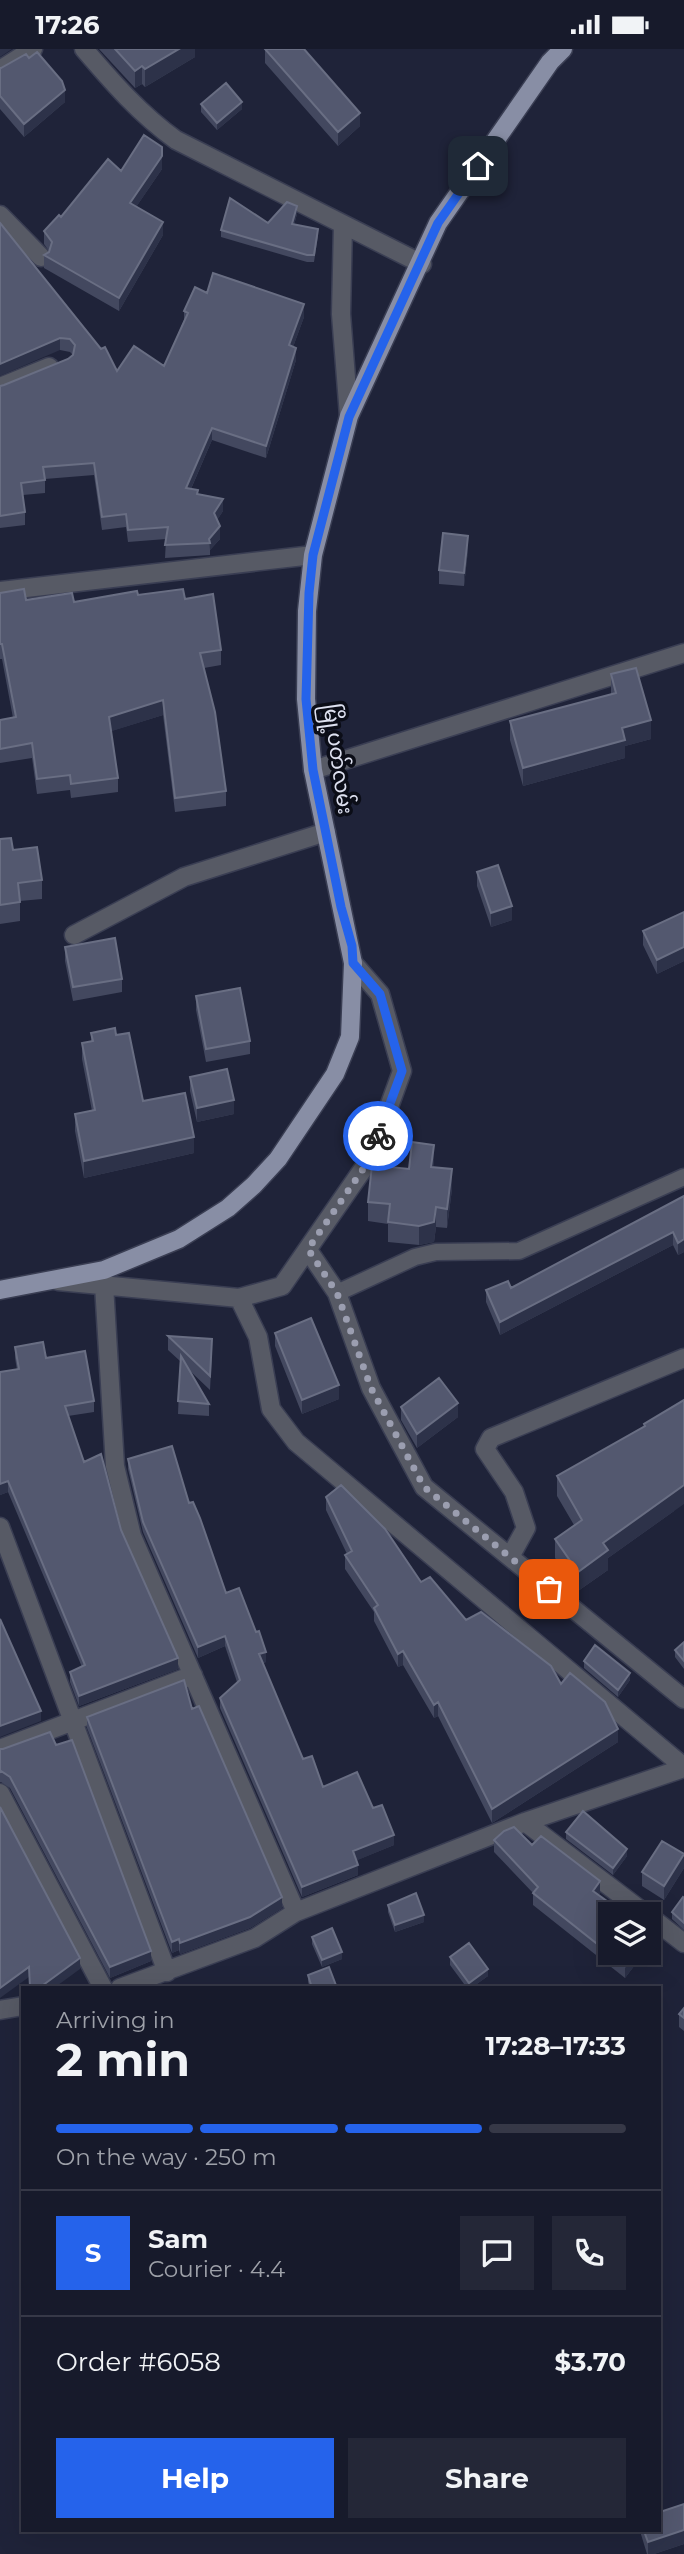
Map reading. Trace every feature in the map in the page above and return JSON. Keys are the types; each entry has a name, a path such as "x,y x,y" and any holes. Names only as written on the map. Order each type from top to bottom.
{"main road":[{"name":"မြို့ပတ်လမ်း","path":"0,1290 104,1269 179,1240 228,1208 254,1185 278,1159 335,1074 350,1037 353,963 352,946 313,770 306,699 307,611 313,555 349,417 422,264 438,223 550,62 563,49"}],"street":[{"path":"0,70 33,49"},
{"path":"84,49 129,101 176,140 422,264"},
{"path":"0,215 41,257"},
{"path":"343,225 341,314 349,417"},
{"path":"0,387 64,361"},
{"path":"0,591 313,555"},
{"path":"313,770 684,653"},
{"path":"74,935 184,877 327,832"},
{"path":"51,1280 239,1298 282,1286 370,1159 402,1071 380,994 353,963"},
{"path":"308,1249 337,1293 371,1388 424,1487 684,1699"},
{"path":"104,1285 115,1466 132,1536 296,1912"},
{"path":"239,1298 258,1337 271,1409 296,1442 684,1768"},
{"path":"510,1557 526,1528 514,1492 485,1449 491,1438 684,1358"},
{"path":"0,1527 167,1972"},
{"path":"0,1749 193,1675"},
{"path":"126,1986 255,1938 296,1912 525,1822 684,1768"},
{"path":"0,1793 102,1986"},
{"path":"525,1822 631,1902"},
{"path":"661,1925 684,1943"},
{"path":"0,2010 21,2006"}],"lane":[{"path":"337,1293 415,1257 436,1252 519,1251 684,1177"}],"building":[{"path":"115,49 179,49 145,69 142,66 135,71"},
{"path":"265,49 304,49 360,113 338,132"},
{"path":"37,52 62,81 65,90 24,124 0,96 0,68 26,54 29,58"},
{"path":"226,83 242,102 217,123 201,104"},
{"path":"144,135 162,147 162,156 130,203 163,222 119,298 44,255 49,252 52,242 44,231 59,215 61,217 108,159 121,171"},
{"path":"230,198 268,223 287,202 297,206 292,224 318,229 314,255 221,230"},
{"path":"0,223 101,349 105,347 117,371 134,346 164,366 188,313 184,311 195,287 207,293 213,273 304,304 289,345 296,348 266,446 212,428 186,488 198,490 197,494 223,499 214,513 220,526 209,539 210,543 165,545 168,527 128,530 126,514 102,517 94,463 43,467 45,480 21,483 25,512 0,516 0,386 68,359 73,355 75,345 70,339 60,338 0,364"},
{"path":"443,533 468,536 464,573 439,570"},
{"path":"24,589 26,600 72,593 74,602 137,591 138,595 183,589 185,599 213,594 221,650 200,653 215,712 226,791 175,798 163,700 109,717 118,778 71,784 70,775 37,779 32,743 0,749 0,720 16,717 0,644 0,593"},
{"path":"636,668 651,720 622,728 625,740 523,768 510,721 616,693 611,674"},
{"path":"11,838 13,850 37,847 42,880 18,883 20,902 0,905 0,839"},
{"path":"498,865 512,906 491,913 477,872"},
{"path":"684,912 684,947 657,960 643,931"},
{"path":"115,938 122,979 73,987 65,947"},
{"path":"240,988 250,1041 206,1049 196,996"},
{"path":"115,1028 116,1035 129,1033 143,1101 185,1093 194,1137 84,1161 75,1114 95,1110 82,1043 93,1041 91,1033"},
{"path":"227,1069 234,1100 197,1108 190,1077"},
{"path":"412,1142 434,1145 431,1167 452,1169 447,1209 436,1207 434,1222 419,1226 388,1222 390,1204 368,1202 372,1165 409,1169"},
{"path":"684,1196 684,1239 678,1243 673,1232 500,1322 486,1290 508,1281 511,1288"},
{"path":"311,1318 339,1385 302,1400 275,1333"},
{"path":"168,1336 212,1339 210,1376"},
{"path":"43,1342 46,1358 85,1351 94,1401 65,1406 84,1462 101,1454 121,1530 178,1658 79,1696 70,1672 85,1665 8,1481 0,1484 0,1372 19,1369 15,1347"},
{"path":"181,1356 209,1404 178,1401"},
{"path":"439,1378 458,1403 417,1434 401,1407"},
{"path":"684,1400 684,1485 603,1543 608,1550 578,1572 555,1539 582,1520 557,1476 645,1426 644,1424"},
{"path":"172,1446 189,1503 193,1502 200,1518 226,1593 239,1588 256,1632 259,1631 266,1652 259,1654 303,1759 312,1756 323,1787 357,1772 373,1808 382,1805 394,1835 353,1851 358,1865 302,1887 220,1698 240,1680 225,1636 198,1647 143,1522 128,1459"},
{"path":"341,1485 385,1529 421,1582 430,1577 466,1620 481,1612 551,1666 561,1684 570,1673 605,1702 618,1729 492,1809 438,1702 434,1705 403,1651 398,1654 374,1608 378,1605 345,1555 352,1551 326,1497"},
{"path":"0,1619 41,1711 0,1726"},
{"path":"684,1642 684,1661 675,1650"},
{"path":"595,1645 630,1673 618,1690 584,1661"},
{"path":"184,1680 192,1709 199,1706 282,1897 250,1917 180,1943 179,1939 172,1942 87,1717"},
{"path":"50,1732 56,1745 72,1740 151,1951 110,1967 10,1777 0,1772 0,1749"},
{"path":"0,1807 80,1958 42,1986 30,1986 29,1967 0,1988"},
{"path":"583,1811 627,1849 613,1868 566,1832"},
{"path":"514,1827 532,1845 541,1836 600,1881 593,1891 608,1902 598,1902 598,1945 533,1893 538,1887 494,1840"},
{"path":"662,1841 684,1854 664,1886 642,1872"},
{"path":"416,1893 424,1915 395,1925 388,1905"},
{"path":"684,1898 684,1923 672,1912"},
{"path":"332,1928 342,1952 322,1960 312,1937"},
{"path":"469,1943 488,1969 469,1983 450,1957"},
{"path":"329,1967 336,1986 311,1986 308,1975"},
{"path":"684,2504 684,2530 648,2542 644,2532 661,2532 661,2512"}],"way so far":[{"path":"378,1136 370,1159 308,1249 337,1293 371,1388 424,1487 549,1589"}],"route":[{"path":"378,1136 402,1071 391,1023 380,994 353,963 352,946 341,907 313,770 306,699 307,611 313,555 349,417 422,264 438,223 478,166"}]}
